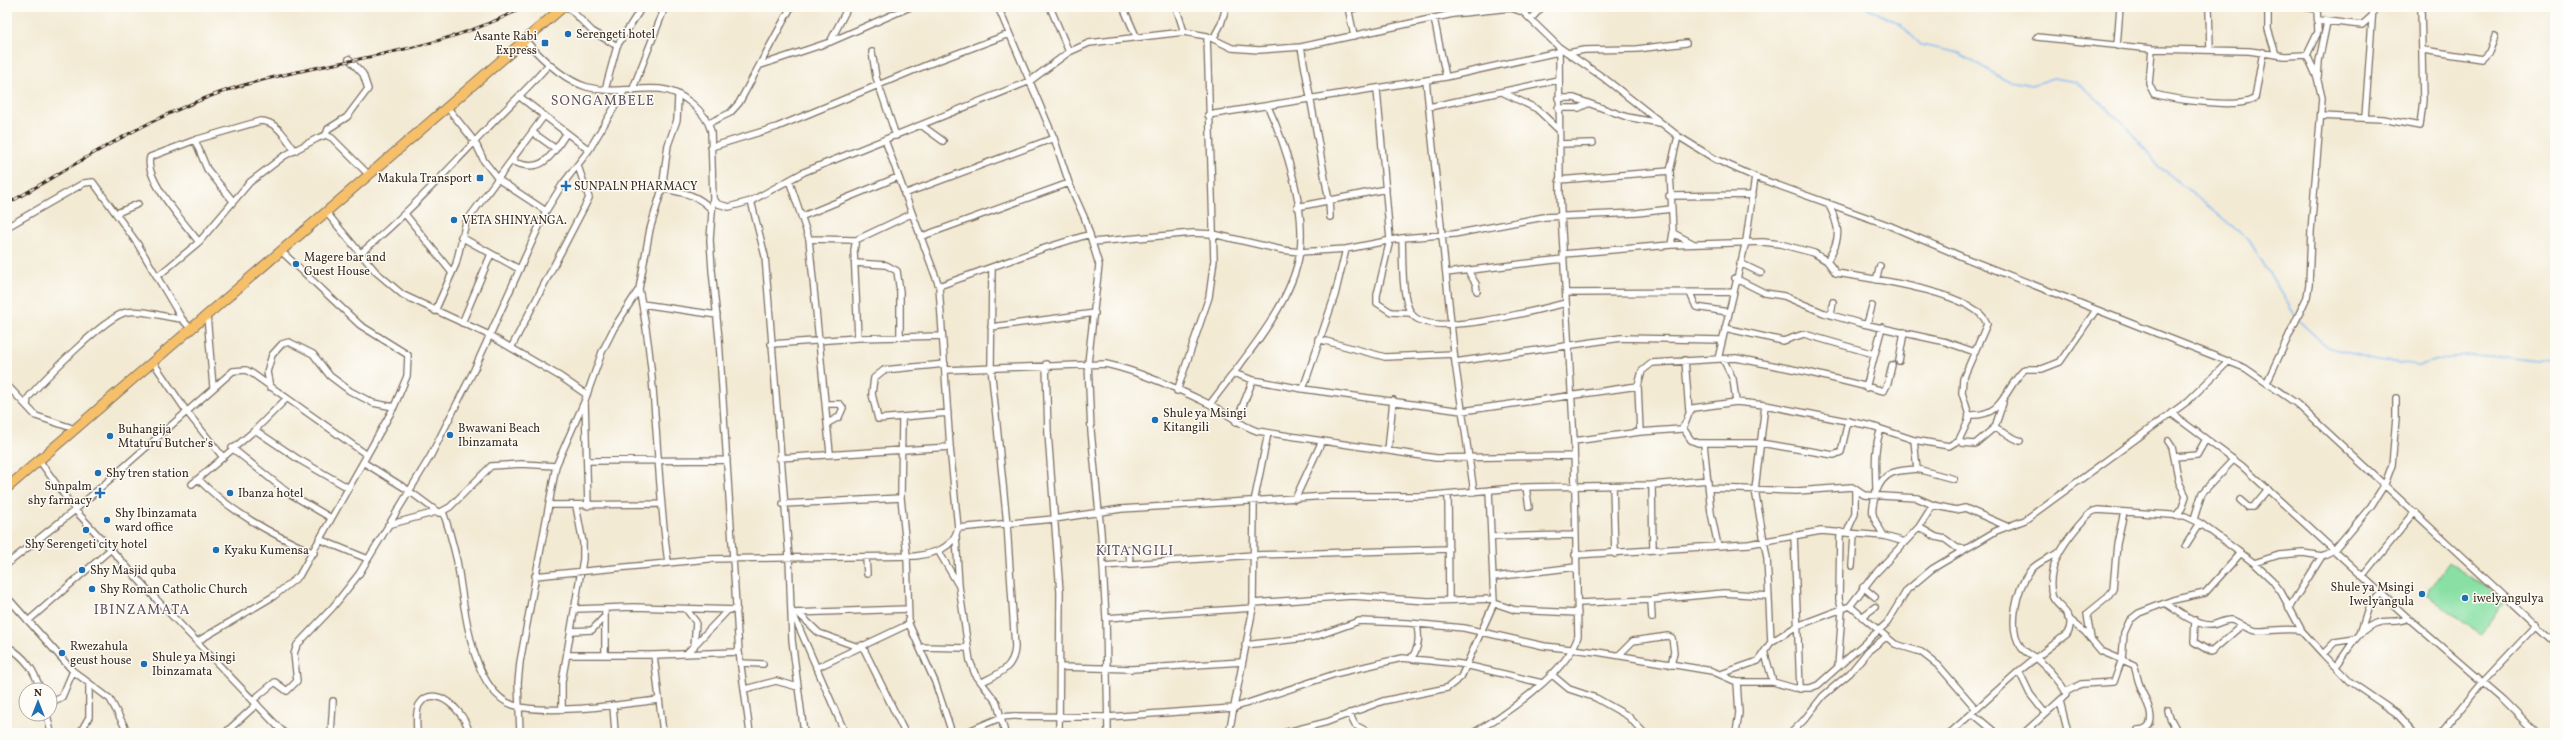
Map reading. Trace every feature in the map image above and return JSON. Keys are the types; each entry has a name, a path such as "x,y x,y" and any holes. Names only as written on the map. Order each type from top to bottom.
{"highway":[{"path":"7,488 563,7"}],"street":[{"path":"568,7 592,31 617,46"},
{"path":"605,90 617,46 642,7"},
{"path":"632,91 665,7"},
{"path":"709,123 735,108 761,65 791,7"},
{"path":"830,42 848,7"},
{"path":"761,65 830,42 910,7"},
{"path":"998,7 1054,138 1069,183 1094,242 1099,273 1088,363 1091,432 1106,618 1108,733"},
{"path":"1050,7 1069,52"},
{"path":"1123,7 1136,36"},
{"path":"1176,7 1184,32"},
{"path":"1213,40 1227,7"},
{"path":"1354,36 1349,8 1358,7"},
{"path":"713,198 718,204 728,207 751,201 789,180 1030,81 1069,52 1096,41 1184,32 1207,36 1224,46 1244,49 1301,47 1434,18 1485,9 1510,7 1523,12 1559,49 1568,53 1617,88 1678,136 1715,159 1755,177 1908,233 1965,258 2229,361 2267,382 2297,404 2415,512 2510,603 2537,625 2555,643"},
{"path":"1531,20 1542,7"},
{"path":"2117,46 2120,7"},
{"path":"2209,7 2210,50"},
{"path":"2268,7 2268,30 2276,55"},
{"path":"2303,7 2317,8 2318,20 2316,40 2307,55"},
{"path":"2365,118 2373,7"},
{"path":"2321,116 2365,118 2420,126 2423,111 2421,7"},
{"path":"2364,25 2372,16"},
{"path":"1434,18 1446,77"},
{"path":"2318,20 2364,25"},
{"path":"2318,80 2319,61 2327,22"},
{"path":"2364,25 2371,36"},
{"path":"711,147 777,127 929,64 1009,34"},
{"path":"1177,391 1209,297 1214,260 1208,115 1207,36"},
{"path":"2037,37 2152,49 2263,52 2276,55 2307,55"},
{"path":"2423,50 2482,60 2489,52 2495,37"},
{"path":"524,40 549,64 575,82 605,90 632,91 658,89 678,96 698,109 709,123 713,198 711,209 710,247 717,315 739,652 750,733"},
{"path":"1568,53 1584,50 1637,49 1686,43"},
{"path":"1301,47 1329,201 1330,217"},
{"path":"1208,115 1268,107 1446,77 1559,49"},
{"path":"1473,733 1508,711 1542,683 1572,649 1578,636 1578,603 1574,535 1574,441 1567,345 1566,293 1561,215 1558,108 1559,49"},
{"path":"2152,49 2149,84 2154,94 2224,104 2250,101 2255,98 2263,52"},
{"path":"872,52 879,86 896,136"},
{"path":"2267,382 2308,290 2310,231 2322,98 2318,80 2307,55"},
{"path":"326,136 328,129 347,117 368,89 363,74 349,59"},
{"path":"361,253 405,214 444,176 475,142 520,97 549,64"},
{"path":"1426,80 1454,354 1474,492"},
{"path":"1429,107 1558,80"},
{"path":"1377,89 1390,240 1377,295 1377,303 1391,312 1410,313 1421,321 1452,324 1513,316 1566,303"},
{"path":"225,733 275,682 285,691 294,686 298,675 294,654 297,645 333,607 368,559 408,490 430,457 474,370 546,211 562,185 589,150 624,91"},
{"path":"1502,92 1532,106 1559,130"},
{"path":"668,562 659,504 658,459 642,304 639,289 650,229 662,189 668,145 677,120 678,96"},
{"path":"520,97 566,134 589,150"},
{"path":"1558,98 1574,98 1586,104 1635,119 1661,123"},
{"path":"1558,108 1579,108 1586,104"},
{"path":"1210,404 1275,313 1291,280 1300,252 1293,176 1277,126 1268,107"},
{"path":"447,108 475,142 484,161 499,180 546,211"},
{"path":"435,311 452,274 466,222 499,180 544,116"},
{"path":"199,242 162,194 149,162 154,155 247,123 266,121 278,128 294,151"},
{"path":"921,125 943,141"},
{"path":"532,132 556,149"},
{"path":"511,161 528,167 537,166 556,149 566,134"},
{"path":"158,276 199,242 250,182 294,151 326,136 332,138 369,175"},
{"path":"1671,245 1673,233 1670,196 1670,171 1678,136"},
{"path":"904,194 1054,138"},
{"path":"195,140 207,169 233,201"},
{"path":"885,140 911,214 939,286 942,336 946,367 950,447 958,528 956,536 959,586 967,648 972,668 997,704 1005,733"},
{"path":"1559,144 1594,143"},
{"path":"511,348 589,198 578,166"},
{"path":"1560,180 1670,171"},
{"path":"802,216 898,177"},
{"path":"1736,402 1733,379 1720,358 1721,340 1735,278 1746,242 1755,177"},
{"path":"789,180 809,239 830,453"},
{"path":"7,227 89,182 97,186 117,213 158,276 182,319 191,329"},
{"path":"920,237 1069,183"},
{"path":"662,189 688,194 705,202 711,209"},
{"path":"1297,207 1386,190"},
{"path":"1670,196 1753,194"},
{"path":"751,201 763,243 779,458 794,611 798,687 804,733"},
{"path":"1827,262 1834,251 1839,228 1828,203"},
{"path":"117,213 138,204"},
{"path":"1094,242 1193,233 1213,234 1260,247 1300,252 1346,249 1402,238 1442,235 1561,215 1637,213 1671,209"},
{"path":"326,212 390,286 403,295 435,311 489,335 561,377 586,398 588,506"},
{"path":"405,214 452,274"},
{"path":"809,239 856,240 911,214"},
{"path":"1673,233 1697,245"},
{"path":"939,286 1090,234"},
{"path":"461,238 519,269"},
{"path":"1402,238 1406,296 1410,313"},
{"path":"856,240 855,263 858,338"},
{"path":"1446,273 1563,257 1671,245 1746,242 1780,244 1814,253 1827,262 1836,273 1876,280 1956,299 1978,310 1987,324 1965,374 1962,389 1969,415 1959,440 1945,446 1914,440 1881,429 1848,421 1765,405 1736,402 1697,406 1689,411"},
{"path":"1303,389 1318,339 1335,295 1346,249"},
{"path":"198,641 289,586 299,576 314,553 319,538 394,407 407,376 408,356 360,325 281,251"},
{"path":"462,323 491,254"},
{"path":"855,263 886,266 896,271 900,292 900,336"},
{"path":"1740,263 1761,273"},
{"path":"1876,280 1880,266"},
{"path":"982,682 1003,671 1009,666 1014,657 1015,620 1008,524 991,368 990,327 992,267"},
{"path":"1468,271 1476,284 1477,292"},
{"path":"1735,278 1765,293 1784,296 1831,315 1946,342 1975,352"},
{"path":"520,733 518,707 520,662 556,466 586,398 602,352 614,328 639,289"},
{"path":"1566,293 1732,292"},
{"path":"1690,293 1696,307 1728,312"},
{"path":"1831,315 1833,302"},
{"path":"642,304 717,315"},
{"path":"1867,324 1872,306"},
{"path":"1959,440 1962,443 1975,444 1994,428 2010,388 2024,369 2042,369 2064,359 2096,310"},
{"path":"21,400 28,398 64,359 121,313 136,312 182,319"},
{"path":"990,327 1095,313"},
{"path":"207,315 213,387"},
{"path":"1866,388 1882,327"},
{"path":"1724,328 1783,341 1804,334 1874,354"},
{"path":"1899,361 1904,332"},
{"path":"771,344 900,336 942,336"},
{"path":"1455,362 1567,345 1633,338 1721,340"},
{"path":"1318,339 1385,356 1454,354"},
{"path":"270,387 267,372 272,355 282,344 289,342 313,354 330,376 350,391 373,403 394,407"},
{"path":"1640,432 1638,386 1642,371 1645,367 1660,362 1720,358 1754,361 1884,391 1888,383 1892,365"},
{"path":"1683,428 1689,411 1685,360"},
{"path":"1245,645 1314,637 1359,621 1417,624 1464,628 1482,633 1572,649 1619,655 1721,674 1737,682 1773,682 1800,689 1818,685 1895,614 1910,587 1932,569 2006,526 2025,520 2196,394 2229,361"},
{"path":"153,362 187,412 222,456"},
{"path":"948,414 902,418 877,418 872,394 874,378 888,369 946,367 991,368 1088,363 1125,368 1210,404 1236,422 1268,432 1417,457 1470,459 1574,456"},
{"path":"1046,364 1054,519 1060,598 1059,733"},
{"path":"7,564 75,510 233,371 240,370 253,374 286,399 367,455"},
{"path":"1233,373 1253,380 1303,389 1393,400 1462,411 1570,394 1638,386"},
{"path":"1236,422 1253,380"},
{"path":"7,385 36,416 75,429"},
{"path":"27,406 28,398"},
{"path":"2289,608 2322,556 2334,550 2371,506 2385,484 2392,465 2396,398"},
{"path":"192,484 222,456 255,430 286,399"},
{"path":"1388,451 1393,400"},
{"path":"1969,415 1988,414 2003,403"},
{"path":"826,404 840,404 843,408 839,417 828,423"},
{"path":"1721,674 1751,664 1765,654 1771,642 1765,541 1759,519 1755,490 1765,405"},
{"path":"2171,413 2234,459 2408,618 2483,682 2536,733"},
{"path":"902,418 901,498 907,556 909,624 920,647 952,733"},
{"path":"1683,428 1691,440 1704,444 1760,443 1834,455 1841,452 1848,421"},
{"path":"1574,441 1683,428"},
{"path":"1994,428 2020,441"},
{"path":"1881,429 1874,470 1875,494 1873,515 1884,536"},
{"path":"255,430 298,460 347,487"},
{"path":"1229,733 1245,645 1254,606 1254,502 1268,432"},
{"path":"2175,457 2197,455 2206,439"},
{"path":"1914,440 1917,469"},
{"path":"1295,500 1322,441"},
{"path":"2168,441 2175,457 2179,483 2186,498 2176,516"},
{"path":"1704,444 1718,546"},
{"path":"779,458 830,453 950,447"},
{"path":"232,448 287,492 331,518"},
{"path":"587,461 658,459 727,460"},
{"path":"2194,519 2202,493 2234,459"},
{"path":"38,460 75,510 157,600 198,641 284,733"},
{"path":"363,462 408,490 436,512"},
{"path":"388,525 436,512 443,512 491,466 521,464 556,466"},
{"path":"1875,494 1883,478 1889,472 1917,469 1954,479"},
{"path":"198,479 220,500 249,519 271,533 314,553"},
{"path":"958,528 1054,519 1121,509 1295,500 1348,495 1398,497 1526,487 1652,485 1708,480"},
{"path":"1652,485 1653,550"},
{"path":"1613,486 1615,554"},
{"path":"1709,488 1797,490 1838,486 1852,487 1864,495 1875,494 1918,498 1934,505 1956,510 1965,508 2006,526"},
{"path":"1526,487 1529,507"},
{"path":"2240,500 2248,507 2253,507 2268,489"},
{"path":"1283,733 1308,730 1383,701 1447,688 1457,682 1482,633 1494,601 1489,490"},
{"path":"1847,532 1855,514 1855,490"},
{"path":"1448,494 1449,600"},
{"path":"783,504 901,498"},
{"path":"550,505 588,506 659,504"},
{"path":"1771,642 1797,626 1850,606 1863,587 1919,527 1934,505"},
{"path":"562,708 562,682 582,571 583,543 576,506"},
{"path":"1950,733 2019,671 2067,634 2070,627 2065,609 2055,601 2051,593 2054,564 2058,552 2069,537 2094,511 2176,516 2194,519 2254,563 2279,588 2302,632 2349,680 2396,713 2414,733"},
{"path":"443,512 457,562 464,611 480,667 495,691 504,701 518,707 562,708 658,700"},
{"path":"2091,639 2087,614 2108,597 2112,589 2117,544 2124,512"},
{"path":"2362,576 2415,512"},
{"path":"2186,545 2200,524"},
{"path":"1919,527 1936,537 1944,539 1957,548 1966,549"},
{"path":"1575,555 1615,554 1718,546 1765,541 1821,531 1884,536 1905,542"},
{"path":"1838,667 1842,610 1839,599 1840,532"},
{"path":"1852,566 1854,534"},
{"path":"1492,537 1574,535"},
{"path":"1794,535 1800,689"},
{"path":"535,576 668,562 733,558 866,558 907,556 939,552 956,536"},
{"path":"319,538 368,559"},
{"path":"28,621 112,549"},
{"path":"1129,549 1130,564"},
{"path":"1103,566 1254,555 1449,549"},
{"path":"939,552 959,586"},
{"path":"2058,552 2031,570 2018,599 2015,618 2018,642 2025,652 2036,658 2066,692"},
{"path":"2066,692 2081,684 2114,682 2122,659 2127,623 2139,613 2186,596 2201,595 2210,590 2241,553"},
{"path":"2254,563 2279,555 2303,553 2322,556"},
{"path":"866,558 867,574"},
{"path":"1494,578 1576,567"},
{"path":"1863,587 1875,597"},
{"path":"1578,603 1651,600 1724,593 1769,596"},
{"path":"2360,634 2369,606 2381,593"},
{"path":"1106,618 1254,606 1352,596 1494,601 1515,610 1578,612"},
{"path":"7,597 73,671 110,699 128,733"},
{"path":"1651,600 1652,618"},
{"path":"2165,603 2196,620 2210,625 2230,620 2258,632 2281,632 2293,628 2302,632"},
{"path":"1850,606 1895,644 1921,652 1930,658 1974,711 1996,733"},
{"path":"1862,617 1875,607"},
{"path":"605,608 606,655"},
{"path":"576,609 736,610"},
{"path":"686,609 696,622 694,647"},
{"path":"794,611 908,609"},
{"path":"687,653 728,610"},
{"path":"794,611 819,633 860,646 905,733"},
{"path":"794,611 816,668 845,733"},
{"path":"572,631 592,630 605,616"},
{"path":"2068,618 2091,639 2103,653 2122,659 2134,665 2138,682 2150,706 2150,723 2147,727 2138,730"},
{"path":"2336,666 2355,639 2376,623 2401,621 2408,618"},
{"path":"2196,620 2194,642 2211,652 2241,626"},
{"path":"816,668 909,624"},
{"path":"1411,658 1416,652 1418,642 1417,624"},
{"path":"2441,733 2483,682 2537,625"},
{"path":"1619,655 1629,643 1635,640 1668,636 1672,638 1674,648 1671,665"},
{"path":"1791,733 1804,720 1823,696 1850,674 1868,651 1886,637"},
{"path":"2323,654 2335,642 2355,639"},
{"path":"7,646 26,660 34,671 37,682"},
{"path":"920,647 967,648"},
{"path":"568,654 654,655 739,652"},
{"path":"1765,654 1773,682"},
{"path":"654,655 663,733"},
{"path":"964,733 1002,718 1108,717 1233,708 1357,667 1390,659 1411,658 1467,665 1542,683"},
{"path":"1060,667 1108,670 1191,667 1242,662"},
{"path":"741,663 763,664"},
{"path":"58,699 62,697 73,671"},
{"path":"2019,671 2030,694 2045,714"},
{"path":"1551,674 1568,689 1596,698 1628,716 1644,733"},
{"path":"745,689 776,681 798,687"},
{"path":"1736,733 1739,713 1737,682"},
{"path":"80,733 89,718 89,683"},
{"path":"2024,733 2065,698 2066,692"},
{"path":"417,733 418,706 422,701 433,696 440,697 458,710 466,720 469,733"},
{"path":"2060,701 2068,733"},
{"path":"331,733 333,702"},
{"path":"612,705 615,733"},
{"path":"2168,711 2170,721 2176,728 2177,733"},
{"path":"1349,713 1355,725 1370,733"},
{"path":"48,722 50,733"},
{"path":"2031,727 2035,733"}],"green space":[{"name":"iwelyangulya","path":"2449,562 2505,600 2482,634 2426,595"}],"waterway":[{"path":"1866,7 1901,25 1921,45 1959,53 2005,80 2032,85 2053,78 2077,82 2129,129 2159,166 2249,240 2296,317"},
{"path":"2298,320 2327,347 2376,360 2419,365 2449,357 2490,355 2538,361 2555,357"}],"railway":[{"path":"7,204 125,136 156,120 218,93 285,74 425,44 492,22 524,7"}],"place":[{"name":"Serengeti hotel","path":"568,34"},
{"name":"Asante Rabi Express","path":"545,43"},
{"name":"Makula Transport","path":"480,178"},
{"name":"SUNPALN PHARMACY","path":"566,186"},
{"name":"VETA SHINYANGA.","path":"454,220"},
{"name":"Magere bar and Guest House","path":"296,264"},
{"name":"Shule ya Msingi Kitangili","path":"1155,420"},
{"name":"Bwawani Beach Ibinzamata","path":"450,435"},
{"name":"Buhangija Mtaturu Butcher's","path":"110,436"},
{"name":"Shy tren station","path":"98,473"},
{"name":"Sunpalm shy farmacy","path":"100,493"},
{"name":"Ibanza hotel","path":"230,493"},
{"name":"Shy Ibinzamata ward office","path":"107,520"},
{"name":"Shy Serengeti city hotel","path":"86,530"},
{"name":"Kyaku Kumensa","path":"216,550"},
{"name":"Shy Masjid quba","path":"82,570"},
{"name":"Shy Roman Catholic Church","path":"92,589"},
{"name":"Shule ya Msingi Iwelyangula","path":"2422,594"},
{"name":"iwelyangulya","path":"2465,598"},
{"name":"Rwezahula geust house","path":"62,653"},
{"name":"Shule ya Msingi Ibinzamata","path":"144,664"}],"district":[{"name":"SONGAMBELE","path":"603,100"},
{"name":"KITANGILI","path":"1135,550"},
{"name":"IBINZAMATA","path":"142,609"}]}
